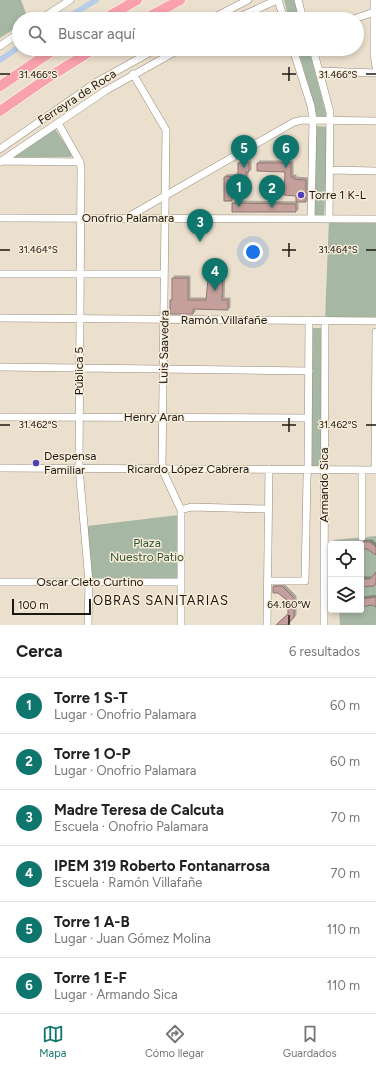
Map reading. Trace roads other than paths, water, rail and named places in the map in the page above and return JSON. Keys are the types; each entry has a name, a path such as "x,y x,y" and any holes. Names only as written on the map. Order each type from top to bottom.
{"highway":[{"path":"116,12 137,0"},
{"path":"158,12 180,0"},
{"path":"0,86 45,56"},
{"path":"0,111 46,79 83,56"}],"street":[{"path":"51,12 70,0"},
{"path":"225,12 248,0"},
{"path":"250,12 277,0 281,12"},
{"path":"298,0 302,12"},
{"path":"374,0 376,67"},
{"path":"364,16 374,12"},
{"path":"0,46 12,38"},
{"name":"Ferreyra de Roca","path":"0,149 95,83 143,56"},
{"name":"Ferreyra de Roca","path":"1,162 105,91 167,56"},
{"path":"295,56 311,106 313,120 311,219"},
{"path":"315,56 331,120 329,219"},
{"path":"320,71 376,73"},
{"name":"Luis Saavedra","path":"134,74 166,130 162,469 181,510 180,625"},
{"path":"127,218 294,122 303,120 376,121"},
{"name":"Pública 5","path":"58,123 80,162 79,468 89,582 88,625"},
{"path":"1,162 80,162"},
{"path":"330,170 376,171"},
{"name":"Onofrio Palamara","path":"0,218 376,219"},
{"path":"0,274 164,274"},
{"name":"Ramón Villafañe","path":"0,318 376,321"},
{"name":"Armando Sica","path":"268,581 305,581 308,470 309,320"},
{"name":"Armando Sica","path":"324,625 325,320"},
{"path":"376,332 376,470"},
{"path":"0,367 309,370"},
{"name":"Henry Aran","path":"0,417 308,418"},
{"name":"Ricardo López Cabrera","path":"0,468 376,470"},
{"path":"267,625 269,469"},
{"path":"362,470 362,538"},
{"path":"181,510 191,508 268,510"},
{"name":"Oscar Cleto Curtino","path":"0,582 181,582"}],"waterway":[{"path":"76,12 96,0"},
{"path":"0,60 12,52"}],"place":[{"name":"Torre 1 A-B","path":"244,168"},
{"name":"Torre 1 E-F","path":"286,168"},
{"name":"Torre 1 K-L","path":"301,195"},
{"name":"Torre 1 S-T","path":"239,207"},
{"name":"Torre 1 O-P","path":"272,208"},
{"name":"Madre Teresa de Calcuta","path":"200,242"},
{"name":"IPEM 319 Roberto Fontanarrosa","path":"215,291"},
{"name":"Despensa Familiar","path":"36,463"}],"district":[{"name":"OBRAS SANITARIAS","path":"161,600"}],"park label":[{"name":"Plaza Nuestro Patio","path":"147,550"}]}
